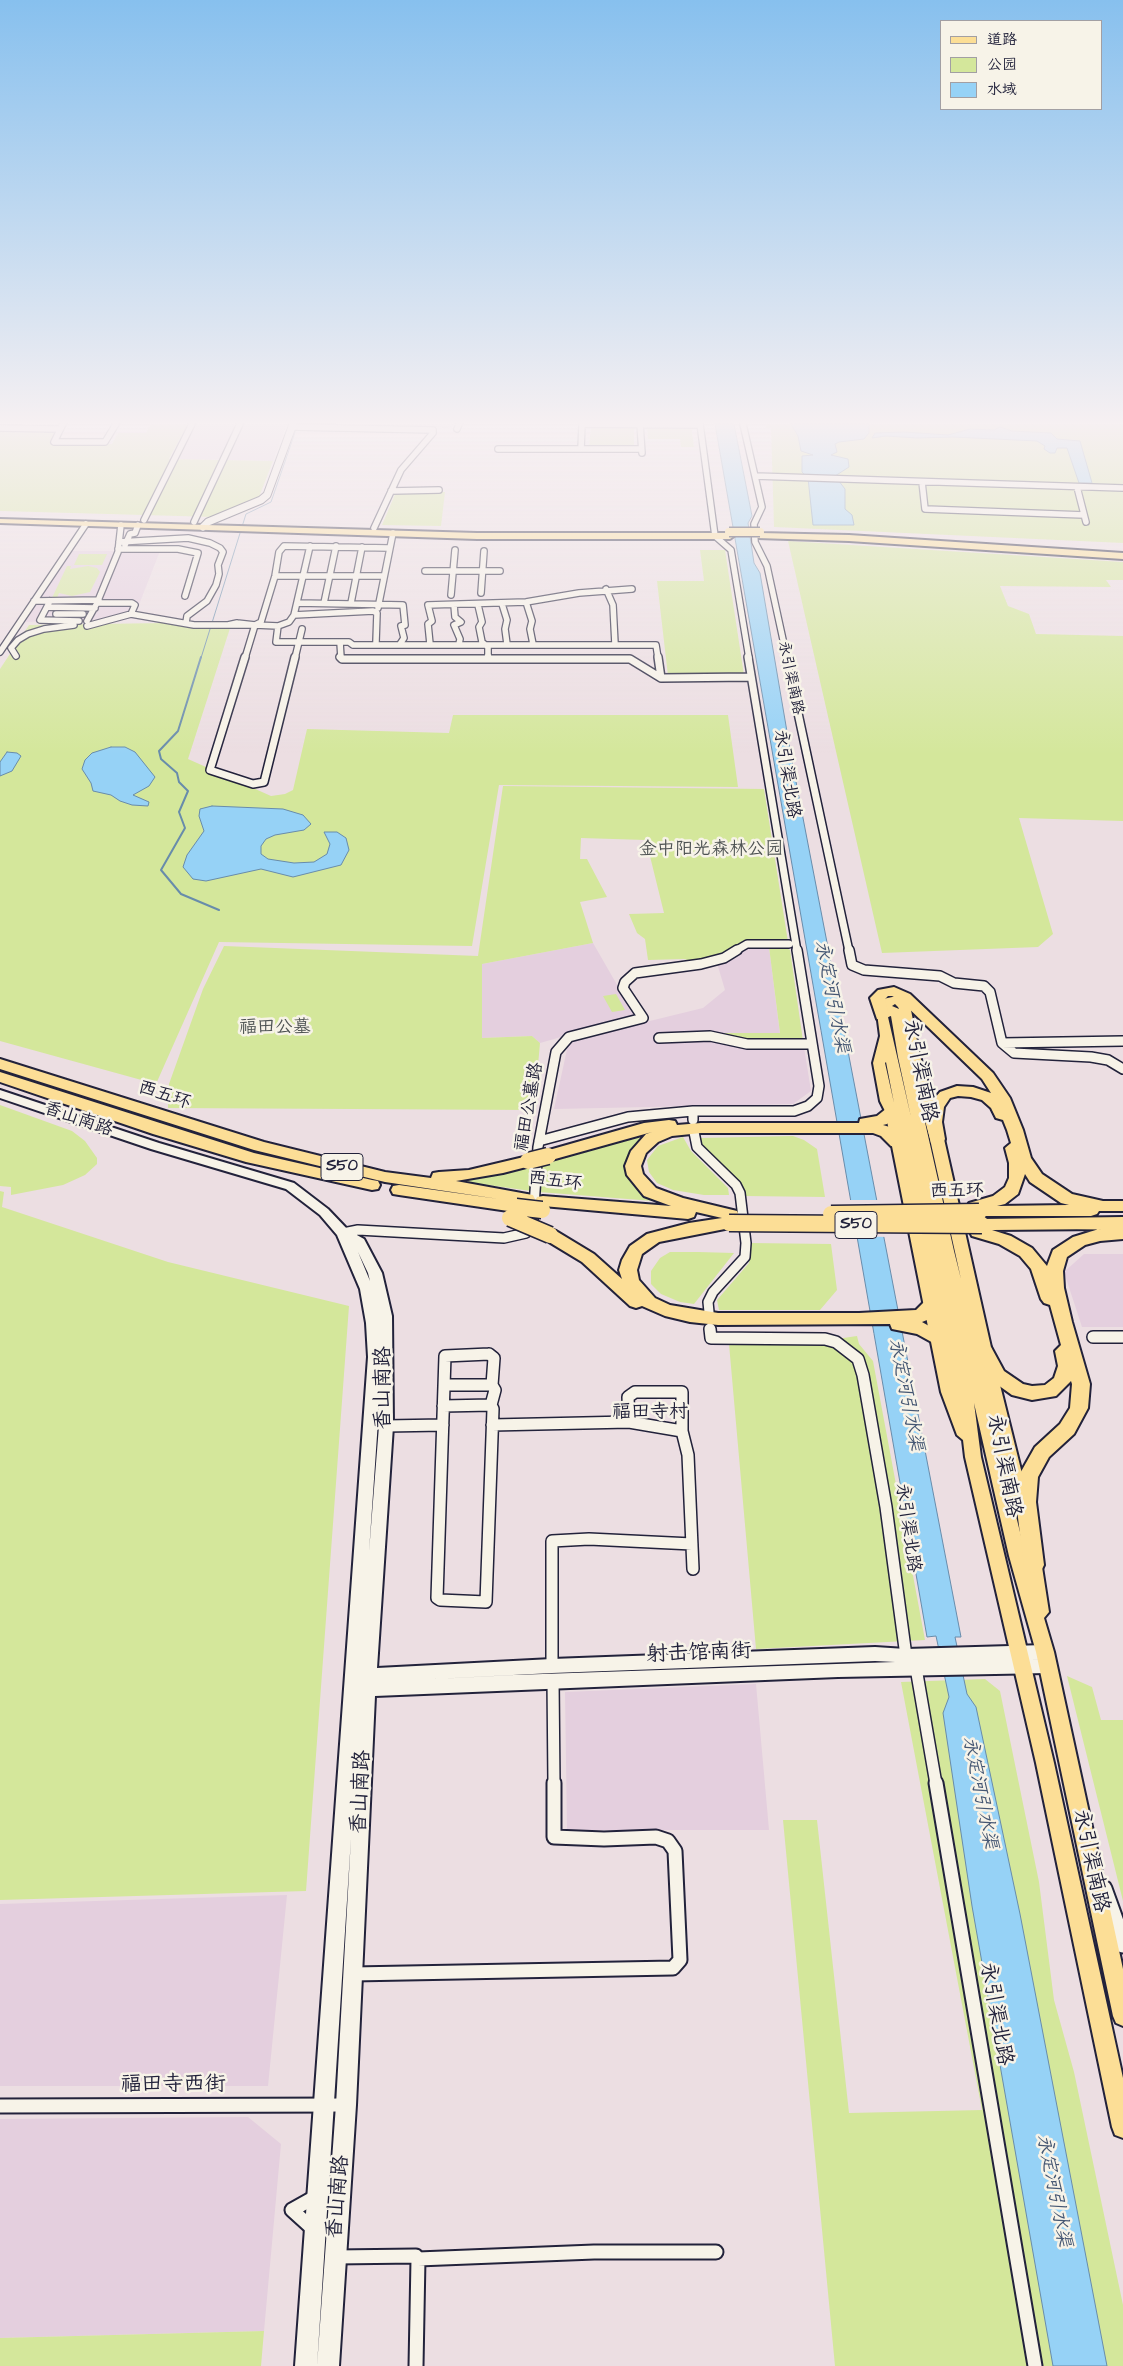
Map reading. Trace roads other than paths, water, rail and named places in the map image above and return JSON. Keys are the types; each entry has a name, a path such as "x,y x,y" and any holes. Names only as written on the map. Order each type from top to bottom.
{"highway":[{"path":"882,1016 878,998 883,993 894,991 906,997 988,1076 1002,1098 1015,1130 1023,1158 1036,1178 1067,1198 1103,1206 1123,1208"},
{"name":"西五环","path":"0,1064 135,1115"},
{"name":"西五环","path":"0,1077 135,1115 281,1165 368,1185 518,1208 543,1206 730,1219 934,1225 979,1219 1123,1208"},
{"path":"937,1139 934,1122 936,1106 945,1094 957,1091 973,1092 987,1096 998,1106 1017,1163 1017,1178 1012,1190 979,1219 1005,1240 1026,1252 1039,1267 1054,1312 1067,1366 1062,1382 1050,1391 1032,1394 1018,1390 997,1375 985,1352"},
{"path":"730,1219 650,1192 634,1175 633,1166 639,1151 652,1138 676,1130 885,1121 897,1142"},
{"name":"西五环","path":"160,1123 385,1177 468,1188 518,1208"},
{"path":"385,1177 468,1175 503,1168 660,1126 688,1123 826,1125"},
{"path":"518,1208 550,1235 588,1258 634,1300 658,1316 677,1322 703,1324 859,1322"},
{"name":"西五环","path":"730,1219 947,1212 979,1219 1123,1222"},
{"path":"730,1219 653,1238 636,1250 630,1260 628,1270 631,1282 649,1302 665,1310 690,1316 718,1319 909,1325 924,1316 937,1339"},
{"path":"1034,1565 1026,1502 1028,1477 1042,1452 1067,1429 1079,1408 1081,1384 1059,1305 1054,1271 1058,1254 1079,1241 1098,1235 1123,1233"}],"main road":[{"path":"450,534 515,536 674,534"},
{"path":"770,534 858,538 1123,556"},
{"path":"879,534 1123,551"},
{"path":"882,1016 887,1002 897,1000 904,1004 914,1056 937,1139 1034,1565 1046,1659"},
{"name":"永引渠南路","path":"1123,2016 1046,1659 1014,1547 904,1057 896,1012 891,1010 882,1016 966,1400 974,1456 1022,1659 1123,2127"},
{"path":"885,1121 887,1101 879,1063 886,1035"},
{"name":"香山南路","path":"0,1094 155,1146 290,1186 324,1212 343,1232 359,1242 375,1273 385,1316 386,1426 360,1683 324,2106 306,2366"},
{"path":"897,1142 924,1316 937,1339 949,1392 974,1456"},
{"name":"香山南路","path":"328,2366 353,1974 360,1683 375,1357 373,1323 367,1289 343,1232"},
{"name":"射击馆南街","path":"360,1683 552,1673 1046,1659"}],"street":[{"path":"0,652 79,534"},
{"path":"87,624 97,604 118,545 118,535 125,534"},
{"path":"126,542 130,534"},
{"path":"294,615 374,611 380,604 388,548 393,534"},
{"name":"永引渠北路","path":"539,1141 628,1116 794,1111 808,1106 817,1098 819,1086 731,550 715,534"},
{"name":"永引渠南路","path":"755,534 755,542 767,566 852,965 864,970 940,976 954,983 988,988 1002,1043"},
{"path":"118,545 126,542 188,538 216,545 223,552 218,565 219,574 216,585 207,601 187,616 186,623"},
{"path":"118,545 178,549 198,553 185,596"},
{"path":"302,629 264,782 253,784 212,772 210,770 255,625 261,622 275,576 279,552 282,547 289,545 388,548"},
{"path":"50,601 40,620 77,623 80,627 131,614 201,625 228,625 236,623 278,626 289,622 294,615 310,546"},
{"path":"324,602 336,546"},
{"path":"352,603 362,547"},
{"path":"451,595 455,550"},
{"path":"480,594 484,551"},
{"path":"425,571 500,571"},
{"path":"275,576 383,576"},
{"path":"430,644 428,624 432,621 428,605 502,604 606,590 632,589"},
{"path":"606,590 613,605 615,644"},
{"path":"34,601 97,604"},
{"path":"297,603 324,602 403,605 405,625 401,626 404,638 400,644"},
{"path":"526,602 532,621 530,629 533,644"},
{"path":"47,607 132,603 135,605 131,614"},
{"path":"502,604 507,620 504,629 507,644"},
{"path":"454,605 456,617 461,622 454,625 460,639 459,644"},
{"path":"478,605 482,622 480,628 481,635 488,647 488,659"},
{"path":"374,611 377,613 376,642"},
{"path":"43,614 83,614"},
{"path":"16,656 11,648 18,640 28,634 44,628 77,623"},
{"path":"278,626 276,642 656,645 661,678"},
{"path":"340,642 340,657 342,659 630,659 661,678 751,677"},
{"name":"福田公墓路","path":"343,1232 358,1230 504,1238 526,1233 533,1221 539,1141 556,1052 562,1044 569,1037 643,1018 623,988 625,982 635,972 701,964 724,958 747,944 789,944"},
{"path":"659,1038 710,1036 747,1044 811,1044"},
{"path":"1002,1043 1123,1041"},
{"path":"1002,1043 1014,1054 1091,1057 1108,1060 1122,1067"},
{"path":"694,1132 697,1147 736,1185 740,1193 746,1242 745,1257 713,1292 708,1302 709,1312"},
{"name":"永引渠北路","path":"710,1329 711,1338 825,1339 836,1342 858,1359 863,1375 911,1662 1035,2366"},
{"path":"1093,1337 1123,1337"},
{"path":"489,1354 494,1358 492,1384 495,1390 491,1405 492,1425 486,1602 440,1600 437,1598 445,1356 489,1354"},
{"path":"445,1386 492,1384"},
{"path":"629,1422 628,1397 635,1392 682,1392 682,1431 688,1455 693,1569"},
{"path":"443,1406 491,1405"},
{"path":"492,1425 629,1422 682,1431"},
{"path":"386,1426 443,1425"},
{"path":"353,1974 673,1968 680,1960 675,1851 668,1840 656,1837 604,1839 554,1837 552,1542 589,1539 692,1544"},
{"path":"1083,1834 1123,1944"},
{"name":"福田寺西街","path":"0,2106 346,2105"},
{"path":"334,2257 416,2256 418,2259 594,2252 716,2252"},
{"path":"416,2366 418,2259"}],"water":[{"name":"永定河引水渠","path":"734,534 750,534 754,563 760,573 792,761 961,1637 955,1637 967,1694 976,1707 1020,1914 1107,2366 1053,2366 972,1906 943,1713 949,1697 936,1636 927,1637"},
{"path":"111,747 125,747 135,752 155,777 149,786 133,795 149,802 148,806 132,805 120,801 111,795 93,791 91,783 82,769 85,760 92,753"},
{"path":"7,752 17,753 21,756 12,771 0,776 0,762"},
{"path":"212,806 283,809 303,815 311,824 304,830 275,835 266,839 261,846 261,854 268,859 294,863 314,862 327,854 330,844 324,832 337,832 346,838 349,850 341,865 293,877 261,869 206,881 193,879 183,867 187,855 204,831 199,816 200,809"}],"waterway":[{"path":"201,658 240,534"},
{"path":"201,657 178,731 159,751 161,759 177,773 179,782 188,791 179,812 185,828 161,870 181,894 219,910"}],"district":[{"name":"福田寺村","path":"650,1413"}],"park label":[{"name":"金中阳光森林公园","path":"711,850"},
{"name":"福田公墓","path":"275,1028"}]}
